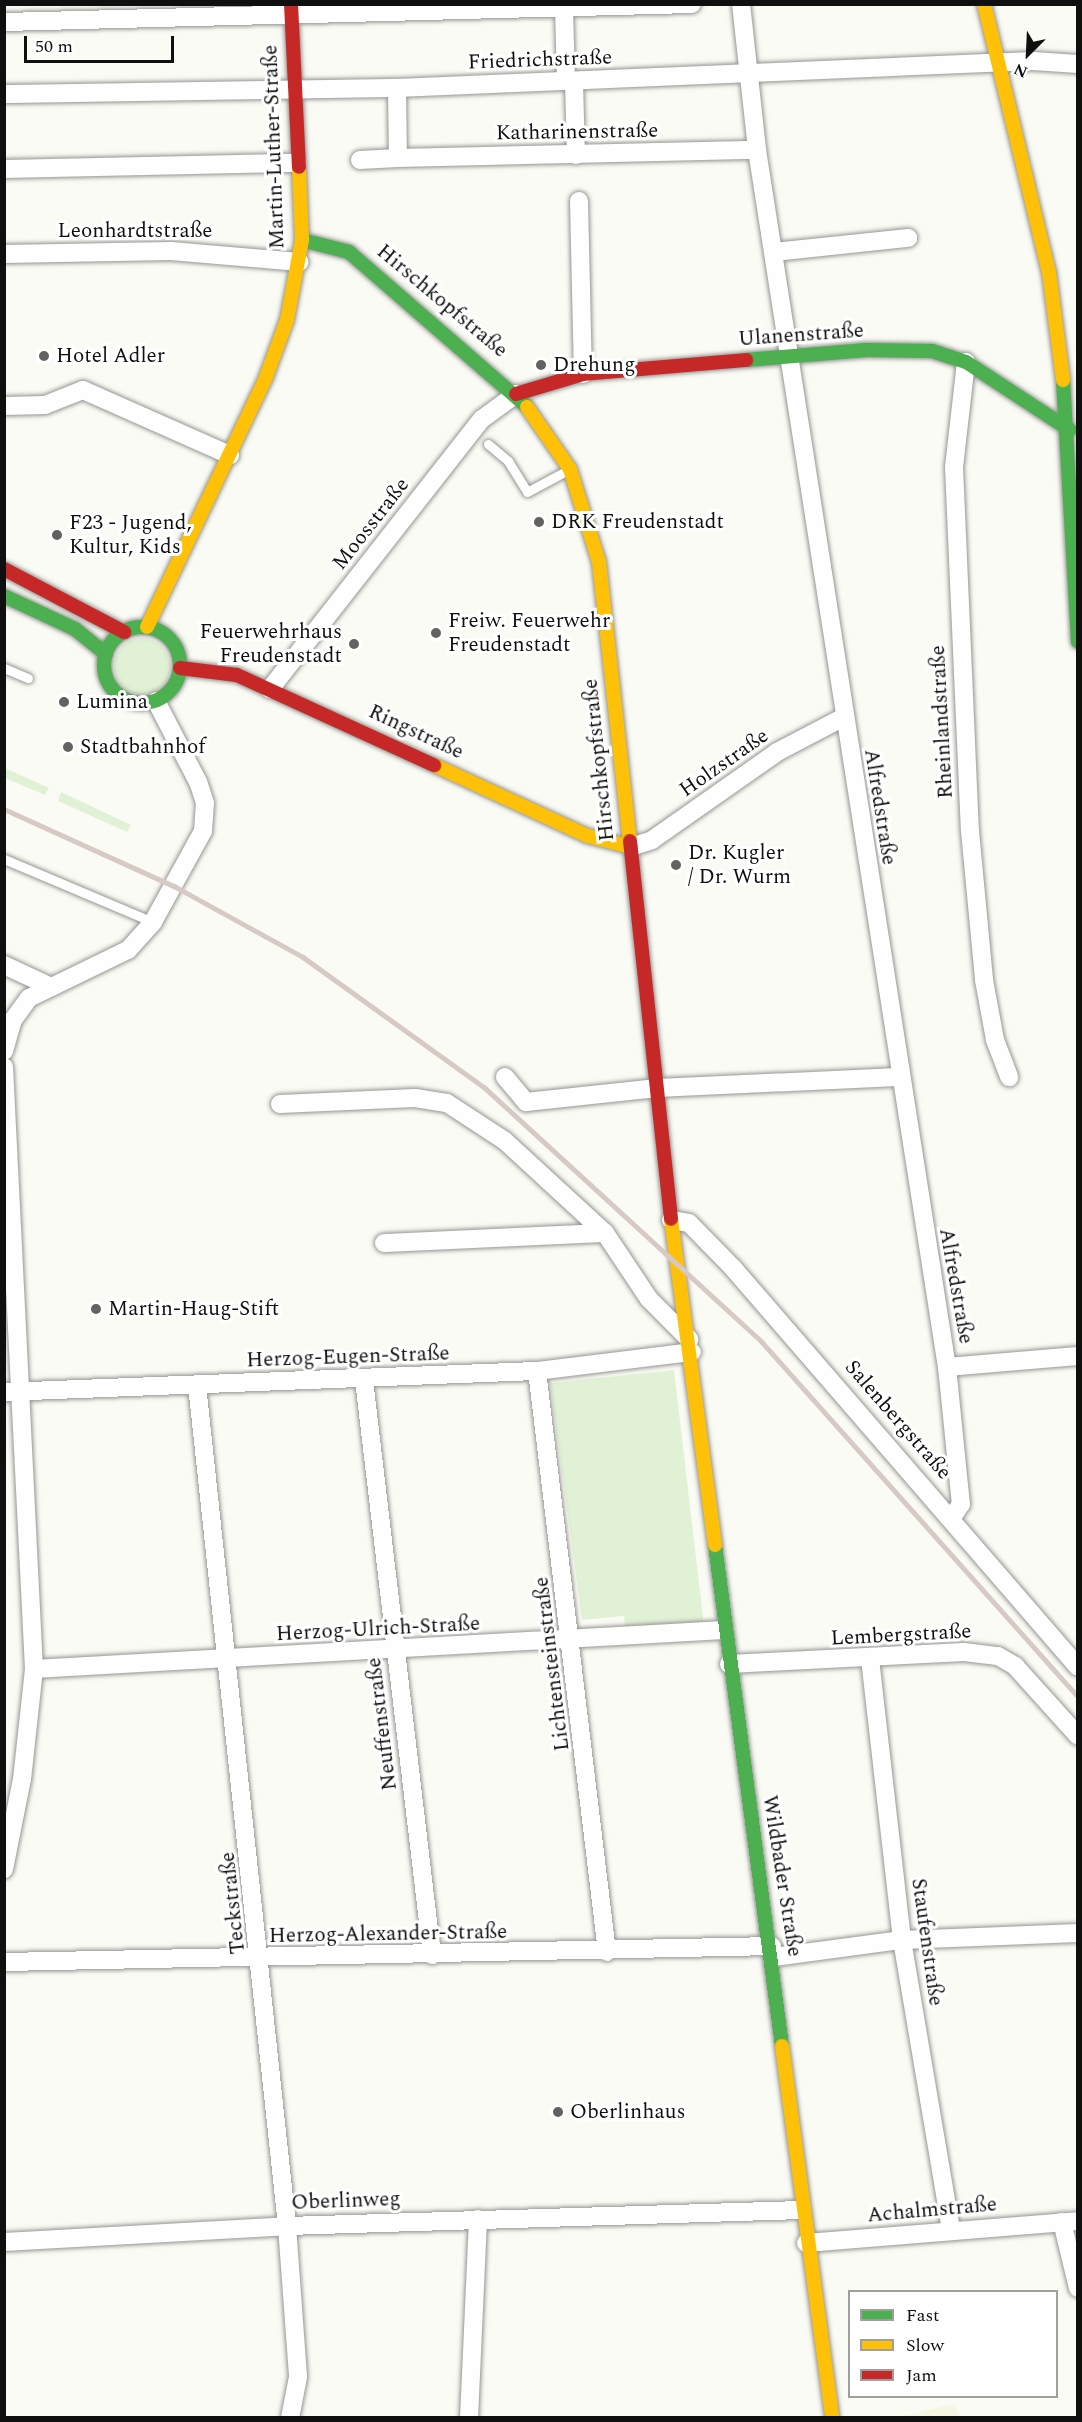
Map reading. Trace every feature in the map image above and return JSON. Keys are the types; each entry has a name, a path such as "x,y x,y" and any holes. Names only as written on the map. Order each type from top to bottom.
{"main road":[{"path":"984,4 1042,228 1074,430 1077,642"},
{"name":"Martin-Luther-Straße","path":"147,627 278,350 300,262 302,240 291,9"},
{"name":"Hirschkopfstraße","path":"302,240 349,252 516,394 552,437 570,469 599,562 671,1220 691,1346"},
{"name":"Ulanenstraße","path":"516,394 584,374 789,356 932,351 966,362 1074,430"},
{"path":"4,569 124,632"},
{"path":"4,596 75,629 106,654"},
{"path":"147,627 168,637 180,668 173,688 156,701 132,702 117,692 106,678 106,654 124,632 147,627"},
{"name":"Ringstraße","path":"180,668 205,667 270,689 588,836 631,847"},
{"name":"Wildbader Straße","path":"691,1346 724,1630 773,1952 806,2243 832,2418"}],"street":[{"path":"4,22 291,9 692,4"},
{"name":"Alfredstraße","path":"741,4 757,150 898,1077 947,1367 961,1504 953,1516"},
{"path":"557,6 570,81 576,154"},
{"name":"Friedrichstraße","path":"4,94 397,88 1077,64"},
{"path":"397,88 399,158"},
{"name":"Katharinenstraße","path":"360,160 757,150"},
{"path":"4,169 297,163"},
{"path":"579,201 584,374"},
{"path":"774,252 908,238"},
{"name":"Leonhardtstraße","path":"4,254 171,251 300,262"},
{"name":"Rheinlandstraße","path":"966,362 954,467 970,831 984,980 995,1041 1008,1077"},
{"path":"4,406 45,405 83,390 230,455"},
{"name":"Moosstraße","path":"270,689 482,419 516,394"},
{"path":"4,1051 13,1020 29,998 47,985 108,963 128,950 153,922 205,820 198,782 156,701"},
{"name":"Holzstraße","path":"631,847 652,840 777,752 844,717"},
{"path":"4,965 47,985"},
{"path":"4,1067 13,1392 34,1669 22,1779 4,1869"},
{"path":"505,1077 526,1102 657,1088 898,1077"},
{"path":"280,1104 415,1098 447,1103 505,1142 605,1233 649,1299 691,1346"},
{"name":"Salenbergstraße","path":"671,1220 699,1231 953,1516 1077,1667"},
{"path":"384,1243 605,1233"},
{"name":"Herzog-Eugen-Straße","path":"13,1392 364,1380 537,1371 691,1346"},
{"name":"Alfredstraße","path":"947,1367 1077,1356"},
{"name":"Lichtensteinstraße","path":"537,1371 573,1640 608,1952"},
{"name":"Neuffenstraße","path":"364,1380 432,1955"},
{"name":"Teckstraße","path":"197,1384 262,1959 287,2226 298,2377 290,2418"},
{"name":"Herzog-Ulrich-Straße","path":"34,1669 396,1652 724,1630"},
{"name":"Lembergstraße","path":"729,1664 870,1659 964,1652 998,1656 1015,1666 1077,1736"},
{"name":"Staufenstraße","path":"870,1659 903,1940 951,2230"},
{"name":"Herzog-Alexander-Straße","path":"4,1962 608,1952 773,1952 903,1940 1077,1933"},
{"name":"Oberlinweg","path":"4,2242 287,2226 802,2210"},
{"path":"469,2418 478,2219"},
{"name":"Achalmstraße","path":"806,2243 1070,2221 1077,2288"}],"lane":[{"path":"488,444 508,461 527,492 570,469"},
{"path":"4,668 28,678"},
{"path":"4,859 153,922"}],"green space":[{"path":"142,638 162,646 170,666 162,686 142,694 122,686 114,666 122,646"},
{"path":"5,768 49,788 45,795 5,778"},
{"path":"61,792 131,825 127,832 58,801"},
{"path":"674,1370 704,1626 626,1633 624,1616 582,1620 550,1383"},
{"path":"954,2404 961,2417 898,2417"}],"railway":[{"path":"4,809 174,886 303,957 484,1087 762,1342 1078,1697"}],"traffic: fast":[{"path":"302,240 349,252 527,407"},
{"path":"746,360 867,350 932,351 966,362 1070,430"},
{"path":"1063,380 1078,642"},
{"path":"4,596 75,629 106,654"},
{"path":"142,627 156,630 169,638 177,651 180,665 177,679 169,692 156,700 142,703 128,700 115,692 107,679 104,665 107,651 115,638 128,630 142,627"},
{"path":"715,1545 782,2046"}],"traffic: slow":[{"path":"984,4 1049,272 1063,380"},
{"path":"147,627 266,377 287,320 302,240 299,167"},
{"path":"527,407 570,469 599,562 630,841"},
{"path":"434,765 588,836 631,847"},
{"path":"671,1219 715,1545"},
{"path":"782,2046 832,2418"}],"traffic: jam":[{"path":"291,4 299,167"},
{"path":"516,394 583,374 746,360"},
{"path":"4,569 124,632"},
{"path":"180,668 237,675 434,765"},
{"path":"630,841 671,1219"}],"place":[{"name":"Hotel Adler","path":"44,356"},
{"name":"Drehung","path":"541,365"},
{"name":"DRK Freudenstadt","path":"539,522"},
{"name":"F23 - Jugend, Kultur, Kids","path":"57,535"},
{"name":"Freiw. Feuerwehr Freudenstadt","path":"436,633"},
{"name":"Feuerwehrhaus Freudenstadt","path":"354,644"},
{"name":"Lumina","path":"64,702"},
{"name":"Stadtbahnhof","path":"68,747"},
{"name":"Dr. Kugler / Dr. Wurm","path":"676,865"},
{"name":"Martin-Haug-Stift","path":"96,1309"},
{"name":"Oberlinhaus","path":"558,2112"}]}
